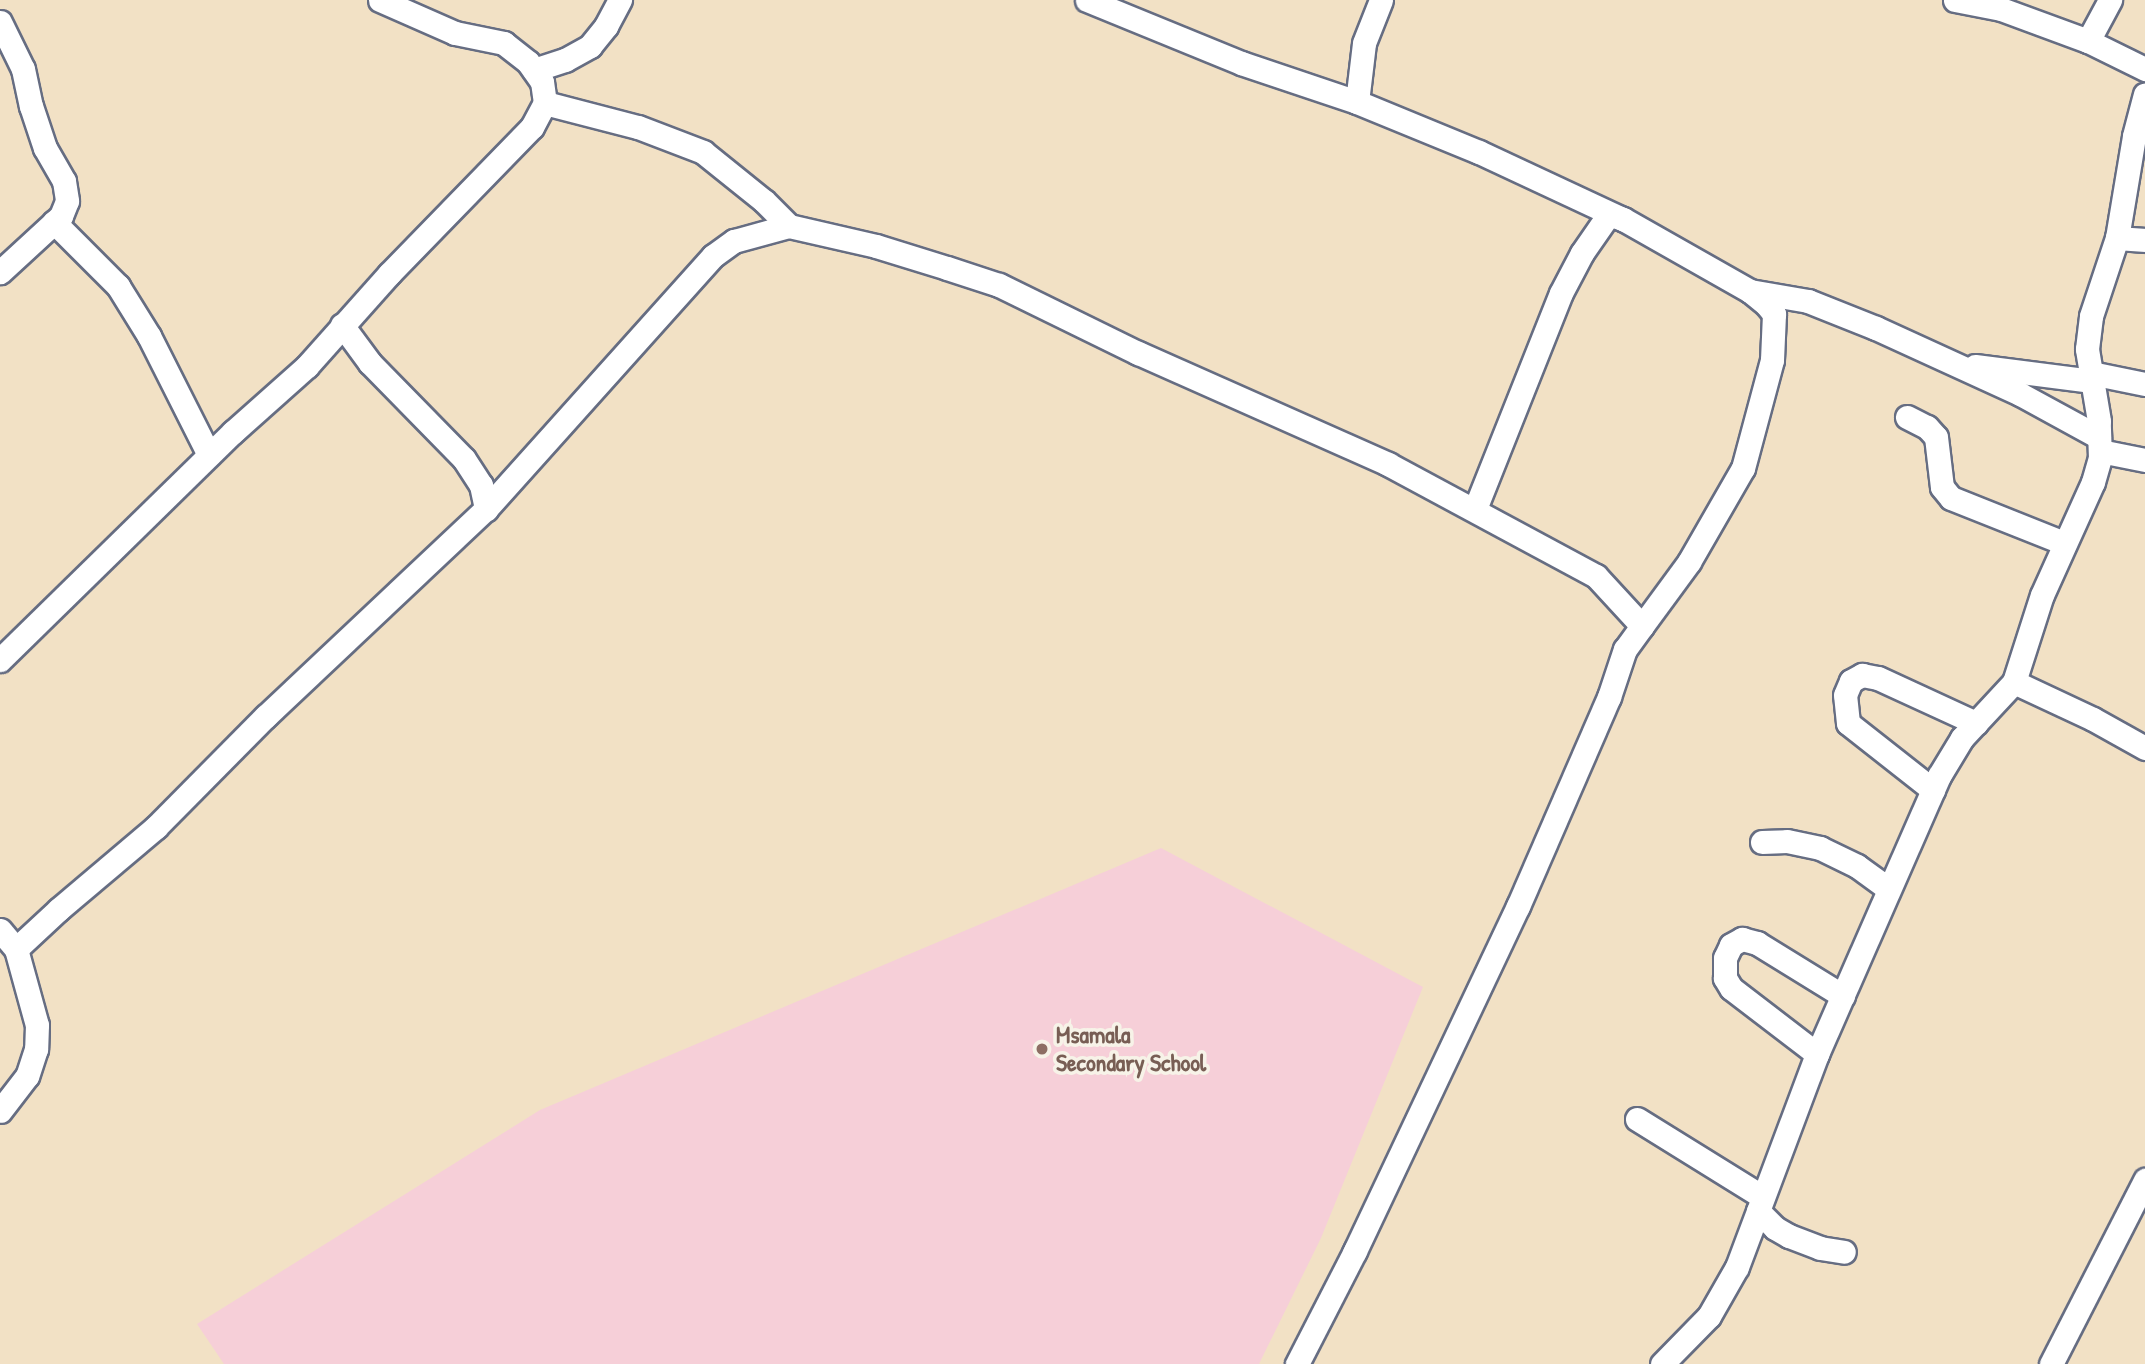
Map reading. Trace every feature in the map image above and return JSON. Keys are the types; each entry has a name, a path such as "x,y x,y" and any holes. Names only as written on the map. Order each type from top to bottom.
{"street":[{"path":"0,660 209,455 288,384 533,127 545,103 542,82 534,70 504,43 455,33 409,6 380,0"},
{"path":"534,70 565,60 590,46 606,26 620,0"},
{"path":"1087,0 1241,63 1357,102 1479,152 1623,219 1750,290 1774,314 1772,360 1743,468 1689,562 1625,649 1609,696 1518,906 1355,1251 1297,1364"},
{"path":"1357,102 1364,43 1381,0"},
{"path":"1955,0 2001,9 2088,41 2145,69"},
{"path":"2088,41 2110,0"},
{"path":"0,22 23,69 31,106 46,148 64,181 67,201 61,216 0,272"},
{"path":"1662,1364 1709,1316 1737,1267 1817,1055 1933,790 1962,738 2014,682 2042,595 2093,482 2099,444 2087,349 2091,316 2117,238 2134,136 2145,94"},
{"path":"545,103 638,127 703,152 764,201 789,226"},
{"path":"1475,509 1509,418 1581,253 1609,214 1623,219"},
{"path":"54,222 118,286 149,336 209,455"},
{"path":"16,949 156,827 266,716 486,509 713,256 734,241 789,226 876,246 999,285 1138,353 1388,464 1596,576 1642,626"},
{"path":"2117,238 2145,240"},
{"path":"1750,290 1808,301 1958,365 2099,444 2145,460"},
{"path":"342,325 370,362 464,459 481,485 486,509"},
{"path":"1958,365 2145,384"},
{"path":"1907,417 1927,427 1936,437 1942,487 1951,498 2064,543"},
{"path":"1933,790 1848,723 1845,695 1851,681 1862,675 1878,678 1976,723"},
{"path":"2014,682 2093,719 2145,748"},
{"path":"1762,842 1787,841 1820,848 1857,866 1889,889"},
{"path":"0,930 16,949 37,1025 36,1049 27,1076 0,1111"},
{"path":"1817,1055 1731,988 1725,978 1725,958 1731,945 1742,939 1757,943 1843,996"},
{"path":"1637,1119 1760,1204 1774,1228 1820,1248 1844,1252"},
{"path":"2051,1364 2145,1180"}],"shaded area":[{"name":"Msamala Secondary School","path":"1161,848 1423,987 1321,1238 1259,1364 224,1364 197,1324 540,1110"}],"place":[{"name":"Msamala Secondary School","path":"1042,1049"}]}
